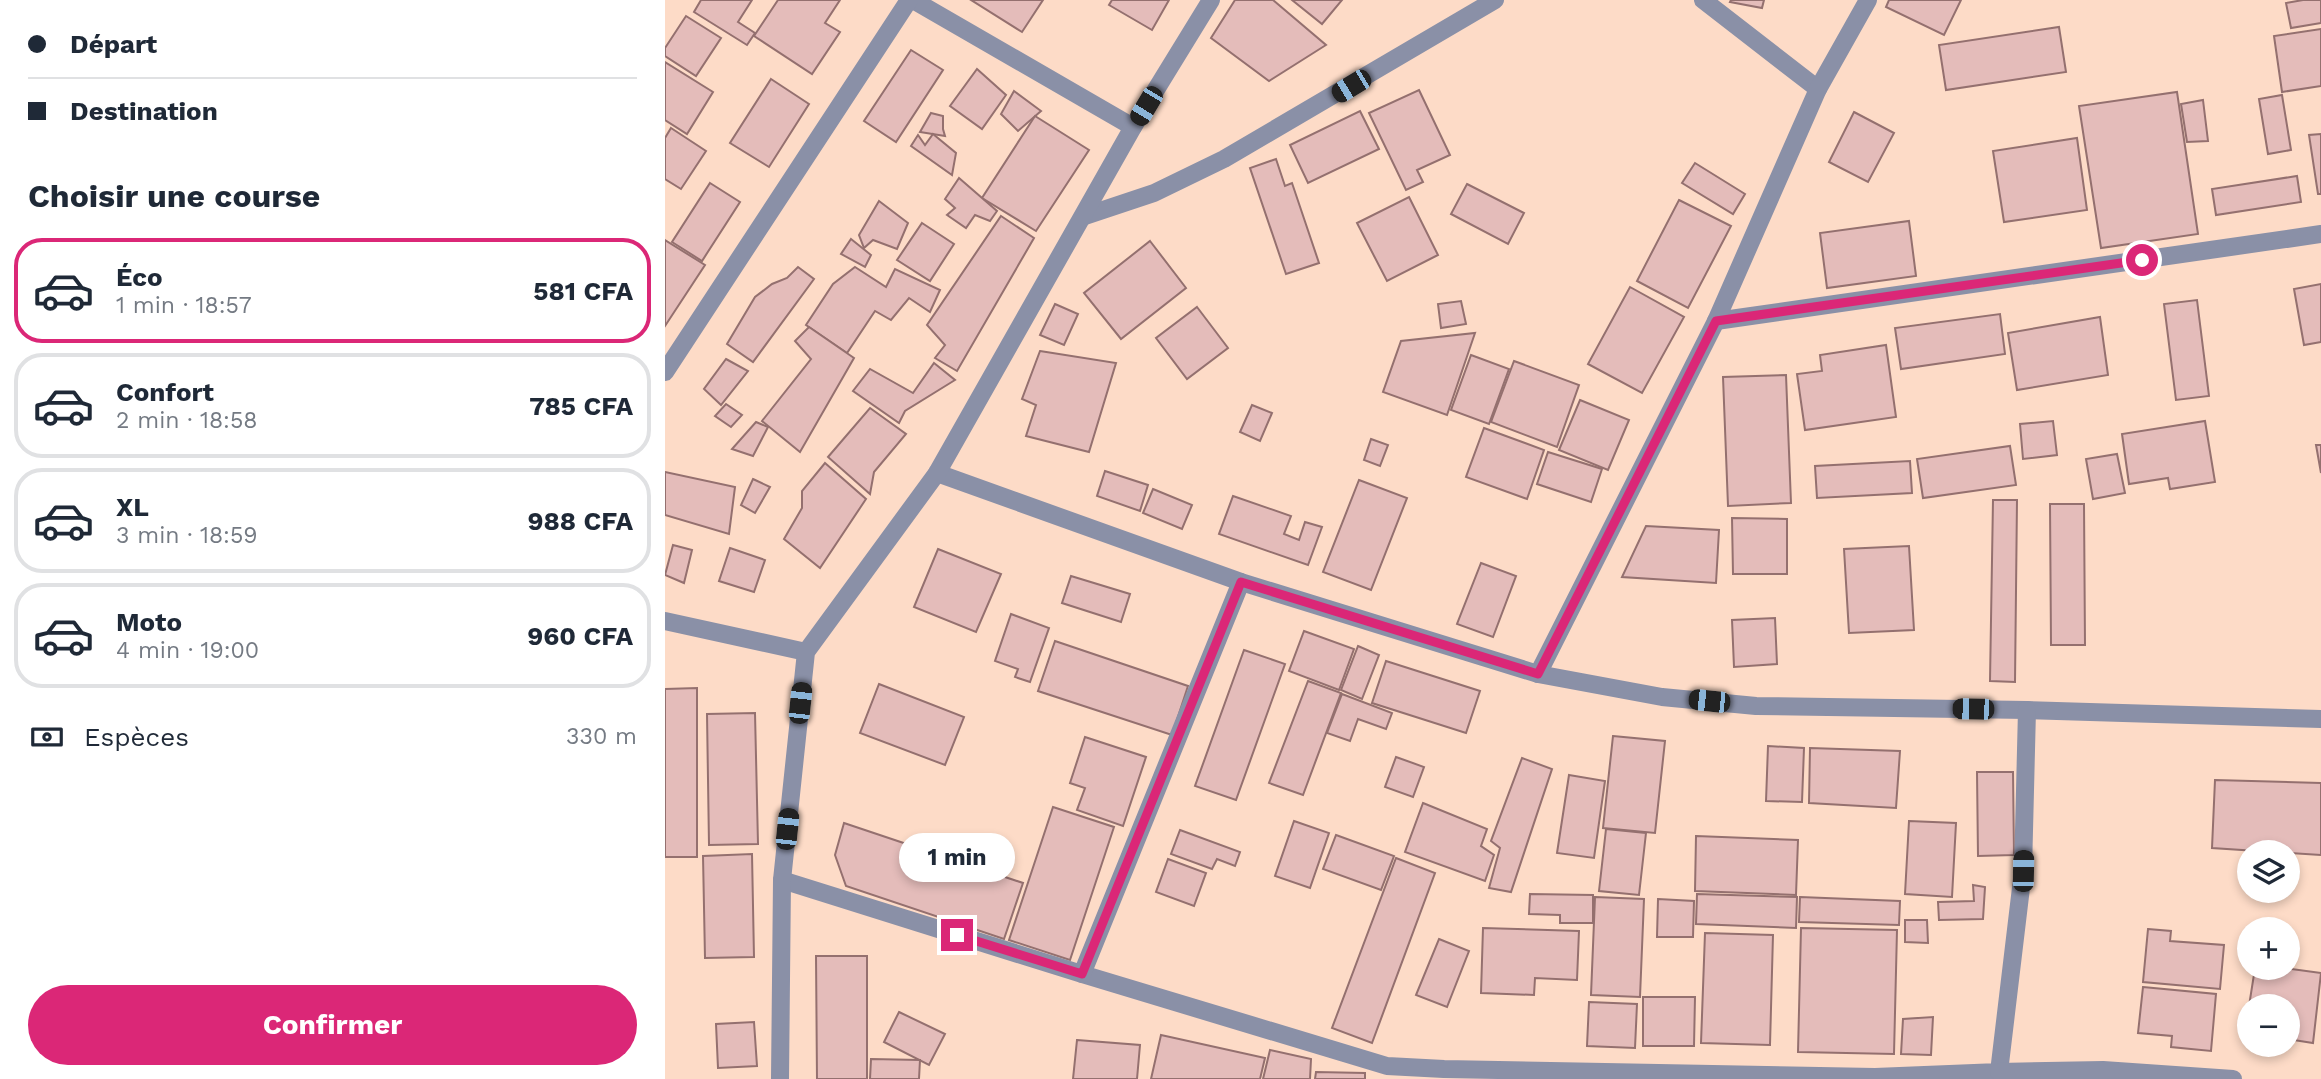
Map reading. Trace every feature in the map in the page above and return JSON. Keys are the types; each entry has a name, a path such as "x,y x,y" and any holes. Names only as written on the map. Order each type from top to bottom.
{"street":[{"path":"665,372 911,0 1133,127"},
{"path":"780,1079 782,880 806,652 937,473 1085,216 1133,127 1211,0"},
{"path":"1085,216 1154,193 1224,159 1495,0"},
{"path":"1703,0 1818,89"},
{"path":"1538,674 1716,321 1818,89 1868,0"},
{"path":"1716,321 2321,234"},
{"path":"937,473 1241,582 1538,674 1662,697 1756,706 2027,710 2321,719"},
{"path":"1082,974 1241,582"},
{"path":"665,621 806,652"},
{"path":"1999,1072 2023,871 2027,710"},
{"path":"782,880 1387,1066 1875,1077 2103,1070 2233,1079"}],"building":[{"path":"701,0 752,0 738,22 755,33 747,45 694,12"},
{"path":"778,0 840,0 825,23 840,32 812,74 754,36"},
{"path":"971,0 1043,0 1022,32"},
{"path":"1112,0 1169,0 1152,30 1109,5"},
{"path":"1235,0 1273,0 1326,45 1269,81 1211,38"},
{"path":"1292,0 1342,0 1322,24"},
{"path":"1764,0 1762,8 1730,2"},
{"path":"1889,0 1961,0 1944,35 1886,7"},
{"path":"2321,0 2321,23 2291,28 2286,3"},
{"path":"686,16 721,38 696,76 665,56 665,48"},
{"path":"2059,27 2066,72 1946,90 1939,45"},
{"path":"2321,29 2321,86 2282,92 2274,36"},
{"path":"911,50 943,70 896,142 864,121"},
{"path":"665,62 713,92 687,134 665,120"},
{"path":"977,69 1006,95 982,129 950,106"},
{"path":"771,79 809,104 769,167 730,143"},
{"path":"1419,90 1450,155 1417,170 1423,182 1406,190 1369,113"},
{"path":"1014,91 1041,111 1018,131 1001,114"},
{"path":"2177,92 2198,234 2101,248 2079,106"},
{"path":"2282,95 2291,150 2268,154 2259,99"},
{"path":"2203,100 2208,141 2187,142 2181,104"},
{"path":"1360,111 1379,149 1308,183 1290,145"},
{"path":"1854,112 1894,133 1868,182 1829,162"},
{"path":"931,113 943,116 945,136 920,132"},
{"path":"1035,116 1089,150 1036,231 982,198"},
{"path":"671,128 706,151 681,189 665,179 665,138"},
{"path":"933,134 956,153 952,175 911,146 918,135 925,145"},
{"path":"2321,134 2321,194 2318,194 2309,135"},
{"path":"2077,138 2087,210 2004,222 1993,151"},
{"path":"1276,159 1285,186 1292,183 1319,263 1286,274 1250,168"},
{"path":"1695,163 1745,194 1733,214 1682,183"},
{"path":"2297,176 2301,202 2216,215 2212,189"},
{"path":"959,178 997,211 990,221 975,215 966,228 947,215 955,208 945,199"},
{"path":"710,183 740,202 702,261 672,242"},
{"path":"1467,184 1524,213 1508,244 1451,214"},
{"path":"1409,197 1438,255 1387,281 1357,223"},
{"path":"1679,200 1731,226 1688,308 1637,281"},
{"path":"879,201 908,223 897,249 873,240 864,248 859,235"},
{"path":"1001,216 1034,238 957,371 935,358 945,345 927,325"},
{"path":"1909,221 1916,276 1827,288 1820,233"},
{"path":"922,223 954,244 930,281 897,260"},
{"path":"851,239 871,255 865,267 841,254"},
{"path":"665,240 705,265 665,326"},
{"path":"1150,241 1186,288 1121,339 1084,293"},
{"path":"798,267 814,279 753,362 727,344 755,297 772,284 787,278"},
{"path":"855,267 886,287 895,269 940,290 930,312 909,298 891,320 875,311 847,353 806,325 833,284"},
{"path":"2321,284 2321,342 2304,345 2294,289"},
{"path":"1630,287 1684,317 1642,393 1588,364"},
{"path":"2197,300 2209,396 2176,400 2164,304"},
{"path":"1461,301 1466,324 1441,328 1438,304"},
{"path":"1055,304 1078,314 1064,345 1040,335"},
{"path":"1197,307 1228,348 1187,379 1156,338"},
{"path":"2000,314 2005,354 1901,369 1895,328"},
{"path":"2100,317 2108,375 2017,390 2008,333"},
{"path":"809,327 854,358 800,452 762,421 811,359 795,341"},
{"path":"1475,333 1447,415 1383,392 1401,341"},
{"path":"1886,345 1896,417 1805,430 1797,374 1822,371 1820,355"},
{"path":"1040,351 1116,363 1089,452 1026,436 1036,405 1022,399"},
{"path":"1471,355 1509,369 1489,424 1451,410"},
{"path":"726,359 748,371 721,405 704,389"},
{"path":"1514,361 1579,385 1557,447 1491,422"},
{"path":"934,363 955,380 905,411 899,423 853,391 870,369 913,393"},
{"path":"1786,375 1791,503 1728,506 1723,377"},
{"path":"1580,400 1629,420 1608,470 1559,450"},
{"path":"726,404 742,415 731,427 715,416"},
{"path":"1252,405 1272,413 1260,441 1240,432"},
{"path":"870,408 906,434 874,472 870,494 828,457"},
{"path":"2053,421 2057,455 2023,459 2020,424"},
{"path":"2205,421 2215,482 2170,489 2168,478 2129,484 2122,434"},
{"path":"756,422 768,427 753,456 732,449"},
{"path":"1484,428 1544,450 1527,499 1466,477"},
{"path":"1371,439 1388,445 1380,466 1364,460"},
{"path":"2316,445 2321,445 2321,473"},
{"path":"2010,446 2016,485 1923,498 1917,459"},
{"path":"1548,452 1602,469 1591,502 1537,484"},
{"path":"2117,454 2125,493 2093,499 2086,459"},
{"path":"1910,461 1912,493 1817,498 1815,466"},
{"path":"825,463 866,499 820,568 784,539 802,508 802,491"},
{"path":"1105,471 1148,485 1140,511 1097,496"},
{"path":"665,472 735,487 729,534 665,515"},
{"path":"753,479 770,487 755,513 741,505"},
{"path":"1359,480 1407,498 1371,590 1323,572"},
{"path":"1153,489 1192,505 1182,529 1143,513"},
{"path":"1233,496 1291,516 1284,534 1299,540 1305,522 1322,527 1308,565 1219,534"},
{"path":"1993,500 2017,500 2015,682 1990,681"},
{"path":"2050,504 2084,504 2085,645 2051,645"},
{"path":"1732,518 1787,519 1787,574 1733,574"},
{"path":"1646,526 1719,530 1716,583 1622,577"},
{"path":"673,545 692,550 684,583 665,575"},
{"path":"1909,546 1914,630 1849,633 1844,549"},
{"path":"730,548 765,560 754,592 719,581"},
{"path":"938,549 1001,574 976,632 914,607"},
{"path":"1481,563 1516,576 1493,637 1457,624"},
{"path":"1071,576 1130,594 1121,622 1062,603"},
{"path":"1011,614 1049,628 1030,682 1015,677 1018,669 995,661"},
{"path":"1775,618 1777,664 1734,667 1732,620"},
{"path":"1304,631 1354,649 1339,690 1289,671"},
{"path":"1055,641 1188,686 1172,735 1038,691"},
{"path":"1358,646 1379,655 1362,699 1341,690"},
{"path":"1244,650 1285,664 1236,800 1195,786"},
{"path":"1386,661 1480,691 1466,733 1372,703"},
{"path":"1308,681 1341,693 1303,795 1269,783"},
{"path":"879,684 964,717 945,765 860,733"},
{"path":"697,688 697,857 665,857 665,689"},
{"path":"1342,694 1392,713 1386,729 1358,719 1350,741 1327,733"},
{"path":"755,713 758,844 709,845 707,714"},
{"path":"1613,736 1665,741 1655,833 1603,828"},
{"path":"1085,737 1146,757 1123,826 1077,810 1085,788 1070,783"},
{"path":"1768,746 1804,748 1802,802 1766,801"},
{"path":"1810,748 1900,751 1896,808 1809,803"},
{"path":"1396,757 1424,767 1413,797 1385,787"},
{"path":"1522,758 1552,769 1511,892 1489,888 1500,848 1491,841"},
{"path":"1977,772 2013,772 2014,855 1978,856"},
{"path":"1569,775 1605,781 1594,858 1557,853"},
{"path":"2215,780 2321,783 2321,855 2300,854 2300,840 2237,840 2237,850 2212,848"},
{"path":"1423,803 1487,829 1481,846 1494,855 1485,881 1405,852"},
{"path":"1053,807 1114,827 1070,960 1009,940"},
{"path":"1294,821 1329,833 1310,888 1275,876"},
{"path":"1909,821 1956,823 1952,897 1905,894"},
{"path":"844,823 1023,883 1004,939 846,886 835,855"},
{"path":"1606,829 1646,833 1639,895 1599,891"},
{"path":"1180,830 1240,852 1235,866 1217,859 1212,869 1171,854"},
{"path":"1336,835 1394,856 1381,890 1323,869"},
{"path":"1696,836 1798,840 1796,895 1695,891"},
{"path":"752,854 754,957 705,958 703,856"},
{"path":"1396,858 1435,873 1372,1043 1332,1028"},
{"path":"1168,859 1206,873 1194,906 1156,892"},
{"path":"1973,885 1985,887 1983,919 1939,920 1938,902 1974,901"},
{"path":"1530,894 1593,895 1593,923 1560,923 1560,915 1529,914"},
{"path":"1697,894 1797,897 1796,928 1696,924"},
{"path":"1595,897 1644,899 1640,997 1591,995"},
{"path":"1800,897 1900,901 1899,925 1799,922"},
{"path":"1658,899 1694,901 1693,937 1657,937"},
{"path":"1905,920 1927,920 1928,943 1905,942"},
{"path":"1483,928 1579,931 1577,980 1535,978 1534,995 1481,993"},
{"path":"1801,928 1897,930 1894,1054 1798,1052"},
{"path":"2148,929 2171,931 2170,941 2224,945 2220,989 2143,982"},
{"path":"1705,933 1773,935 1770,1045 1701,1043"},
{"path":"1439,939 1469,951 1447,1007 1416,995"},
{"path":"816,956 867,956 867,1079 817,1079"},
{"path":"2300,970 2321,973 2313,1043 2300,1041 2300,994 2251,994 2253,980 2300,980"},
{"path":"2143,987 2216,994 2211,1051 2171,1047 2172,1036 2138,1033"},
{"path":"1643,997 1695,997 1694,1046 1643,1046"},
{"path":"1589,1002 1637,1004 1635,1048 1587,1046"},
{"path":"899,1012 945,1034 929,1065 884,1042"},
{"path":"1933,1017 1931,1055 1901,1054 1903,1019"},
{"path":"754,1022 757,1066 718,1068 716,1024"},
{"path":"1161,1035 1265,1058 1260,1079 1151,1079"},
{"path":"1077,1040 1140,1045 1137,1079 1073,1079"},
{"path":"1270,1050 1311,1059 1310,1079 1263,1079"},
{"path":"871,1059 920,1060 919,1079 870,1079"},
{"path":"1316,1072 1365,1073 1365,1079 1315,1079"}],"route":[{"path":"957,935 1082,974 1241,582 1538,674 1716,321 2142,260"}]}
